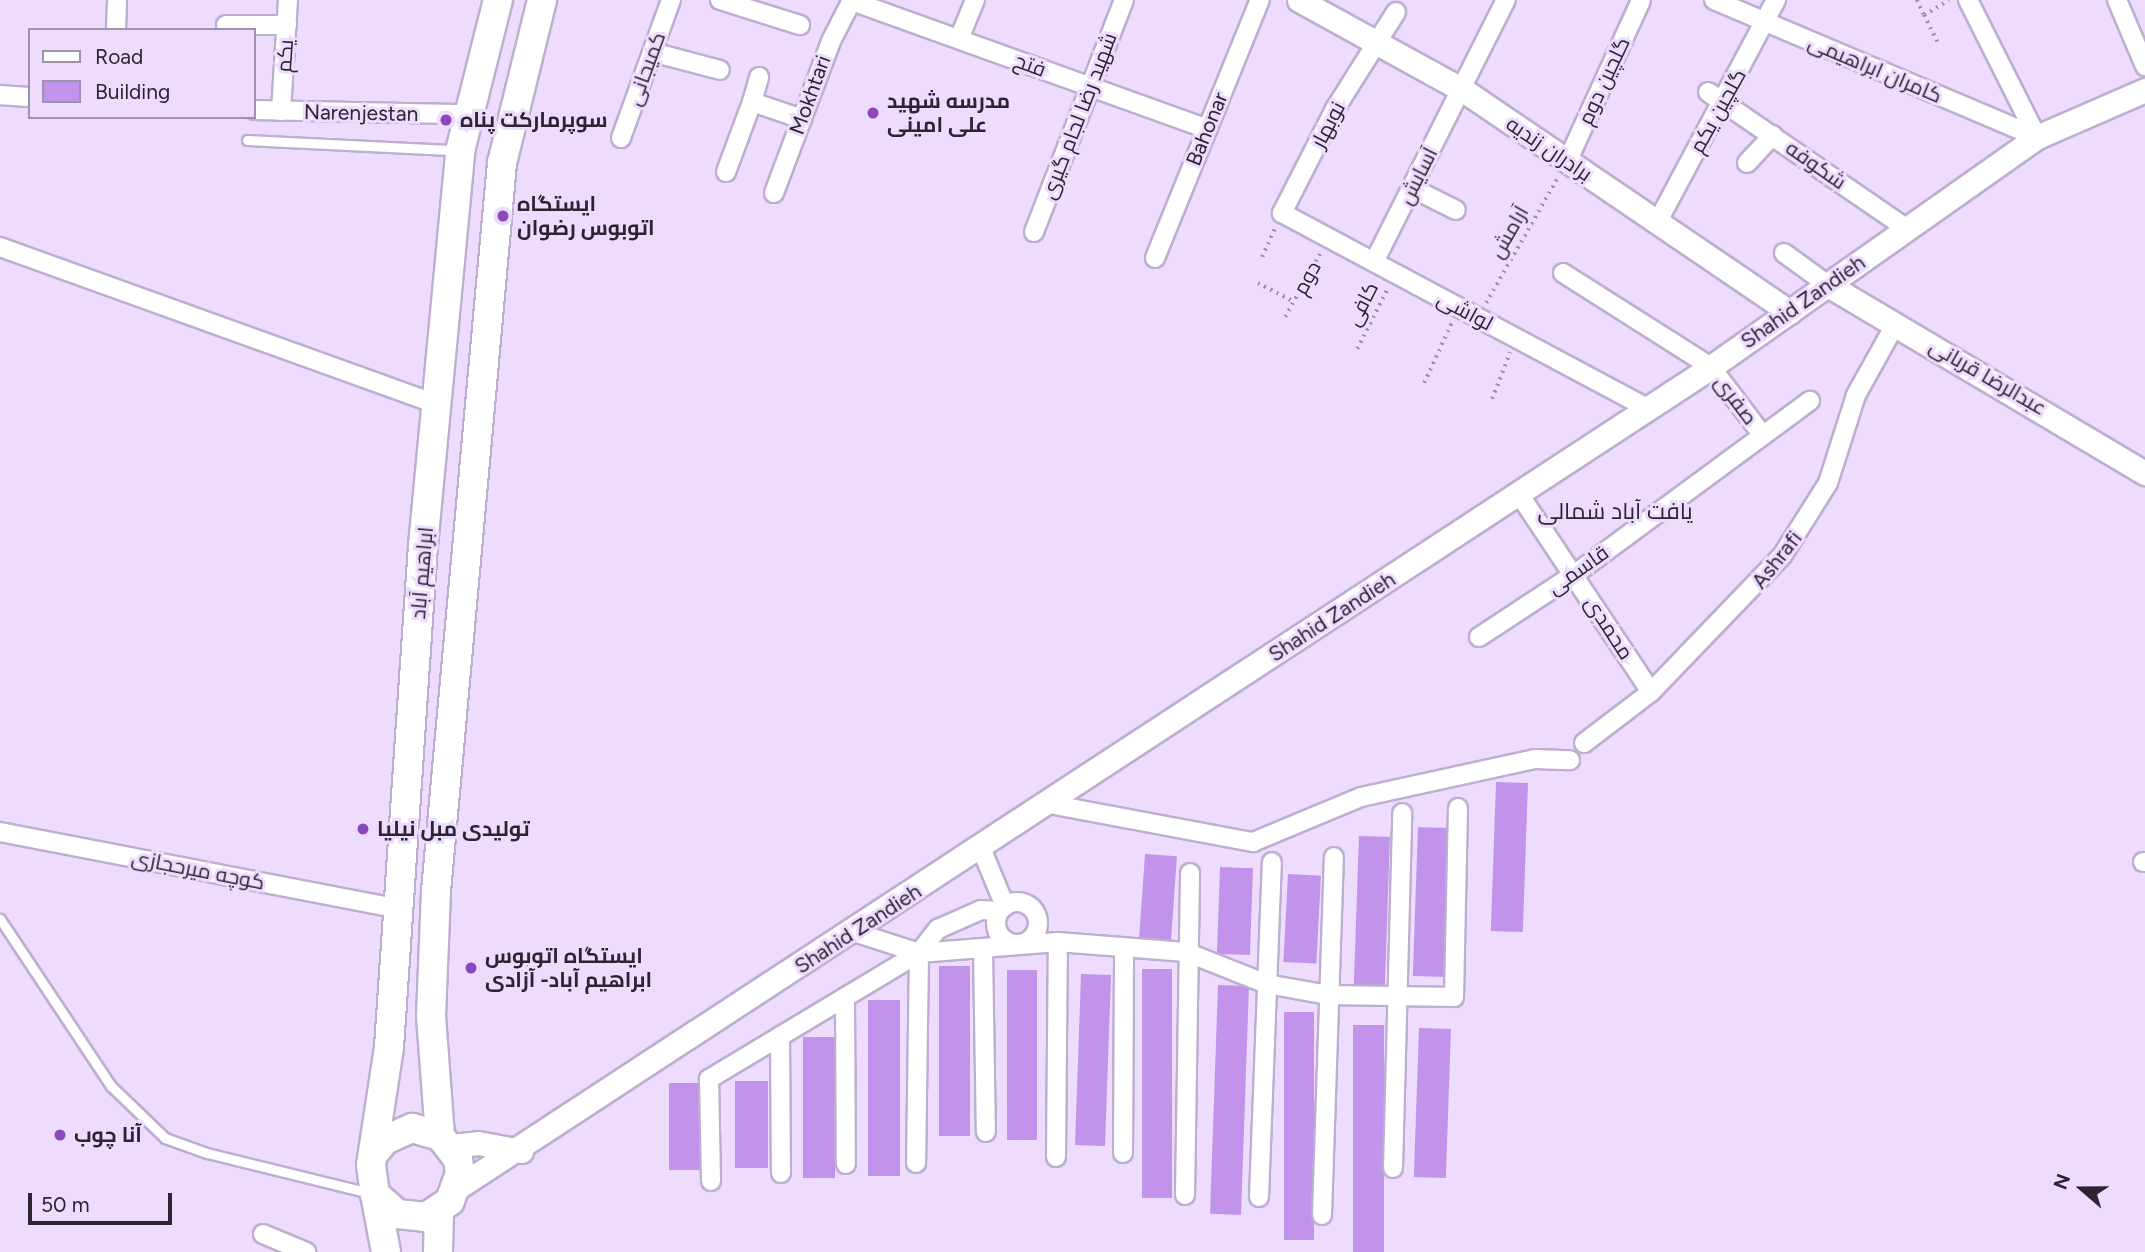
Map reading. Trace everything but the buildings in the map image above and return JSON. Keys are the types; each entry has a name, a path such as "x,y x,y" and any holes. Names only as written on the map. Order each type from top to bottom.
{"main road":[{"name":"ابراهیم آباد","path":"376,1151 389,1047 396,908 436,404 460,151 498,0"},
{"name":"ابراهیم آباد","path":"445,1141 431,1016 436,891 502,163 542,0"},
{"path":"386,1252 371,1173 376,1151 405,1130 445,1141 460,1173 457,1188 439,1211 438,1252"},
{"path":"375,1194 404,1216 439,1211"}],"street":[{"path":"116,28 117,0"},
{"name":"یکم","path":"281,111 288,0"},
{"name":"کمیجانی","path":"621,138 671,0"},
{"path":"720,0 800,25"},
{"name":"فتح","path":"852,0 1208,129"},
{"name":"Mokhtari","path":"774,192 852,0"},
{"path":"959,39 975,0"},
{"name":"شهید رضا لجام گیری","path":"1034,232 1124,0"},
{"name":"Bahonar","path":"1155,258 1260,0"},
{"name":"برادران زندیه","path":"1299,0 1377,38 1463,90 1790,312"},
{"name":"آسایش","path":"1374,262 1506,0"},
{"name":"گلچین دوم","path":"1567,162 1641,0"},
{"name":"کامران ابراهیمی","path":"1714,0 2036,138"},
{"name":"گلچین یکم","path":"1658,221 1716,97 1766,22 1776,0"},
{"path":"1968,0 2036,138"},
{"path":"2117,0 2145,66"},
{"path":"1377,38 1396,12"},
{"path":"226,25 286,25"},
{"name":"نوبهار","path":"1282,213 1377,38"},
{"path":"652,52 720,70"},
{"path":"726,172 760,76"},
{"name":"Shahid Zandieh","path":"457,1188 521,1151 1649,409 2036,138 2145,90"},
{"path":"0,95 28,97"},
{"name":"شکوفه","path":"1716,97 1907,229"},
{"path":"752,102 802,119"},
{"name":"Narenjestan","path":"256,110 469,114"},
{"path":"1747,163 1773,135"},
{"path":"1412,188 1456,210"},
{"name":"لواشی","path":"1282,213 1649,409"},
{"path":"0,247 436,404"},
{"path":"1784,253 1828,285"},
{"path":"1563,273 1711,367"},
{"name":"عبدالرضا قربانی","path":"1828,285 2145,473"},
{"name":"Ashrafi","path":"1584,743 1651,692 1754,590 1808,518 1828,483 1856,395 1896,323"},
{"name":"صفری","path":"1711,367 1761,433"},
{"name":"قاسمی","path":"1479,637 1574,574 1761,433 1810,401"},
{"name":"محمدی","path":"1519,494 1651,692"},
{"path":"1049,804 1253,842 1361,797 1535,760 1570,760"},
{"path":"854,932 919,953 983,949 1017,943 1058,942 1186,952 1267,984 1329,995 1454,997 1458,808"},
{"path":"1393,1168 1402,813"},
{"name":"کوچه میرحجازی","path":"0,832 396,908"},
{"path":"981,848 1002,909 997,930 1017,943"},
{"path":"1322,1215 1334,857"},
{"path":"1259,1197 1272,862"},
{"path":"1185,1195 1186,952 1190,873"},
{"path":"711,1181 709,1079 919,953 938,929 981,910 1002,909 1018,902 1035,913 1035,933 1017,943"},
{"path":"1056,1157 1058,942"},
{"path":"1123,1153 1124,948"},
{"path":"983,949 986,1132"},
{"path":"916,1163 919,953"},
{"path":"845,997 846,1164"},
{"path":"780,1036 781,1173"},
{"path":"445,1141 478,1143 521,1151"},
{"path":"263,1234 306,1252"}],"lane":[{"path":"247,140 460,151"},
{"path":"0,919 111,1086 165,1138 206,1153 375,1194"}],"path":[{"path":"1917,0 1937,42"},
{"path":"1924,16 1949,0"},
{"name":"آرامش","path":"1478,317 1567,162"},
{"path":"1262,257 1282,213"},
{"name":"دوم","path":"1285,317 1329,238"},
{"name":"کافی","path":"1357,349 1395,273"},
{"path":"1258,283 1294,302"},
{"path":"1424,383 1459,307"},
{"path":"1492,399 1516,338"}],"place":[{"name":"مدرسه شهید علی امینی","path":"873,113"},
{"name":"سوپرمارکت پناه","path":"446,120"},
{"name":"ایستگاه اتوبوس رضوان","path":"503,216"},
{"name":"تولیدی مبل نیلیا","path":"363,829"},
{"name":"ایستگاه اتوبوس ابراهیم آباد- آزادی","path":"471,968"},
{"name":"آنا چوب","path":"60,1135"}],"district":[{"name":"یافت آباد شمالی","path":"1615,511"}]}
